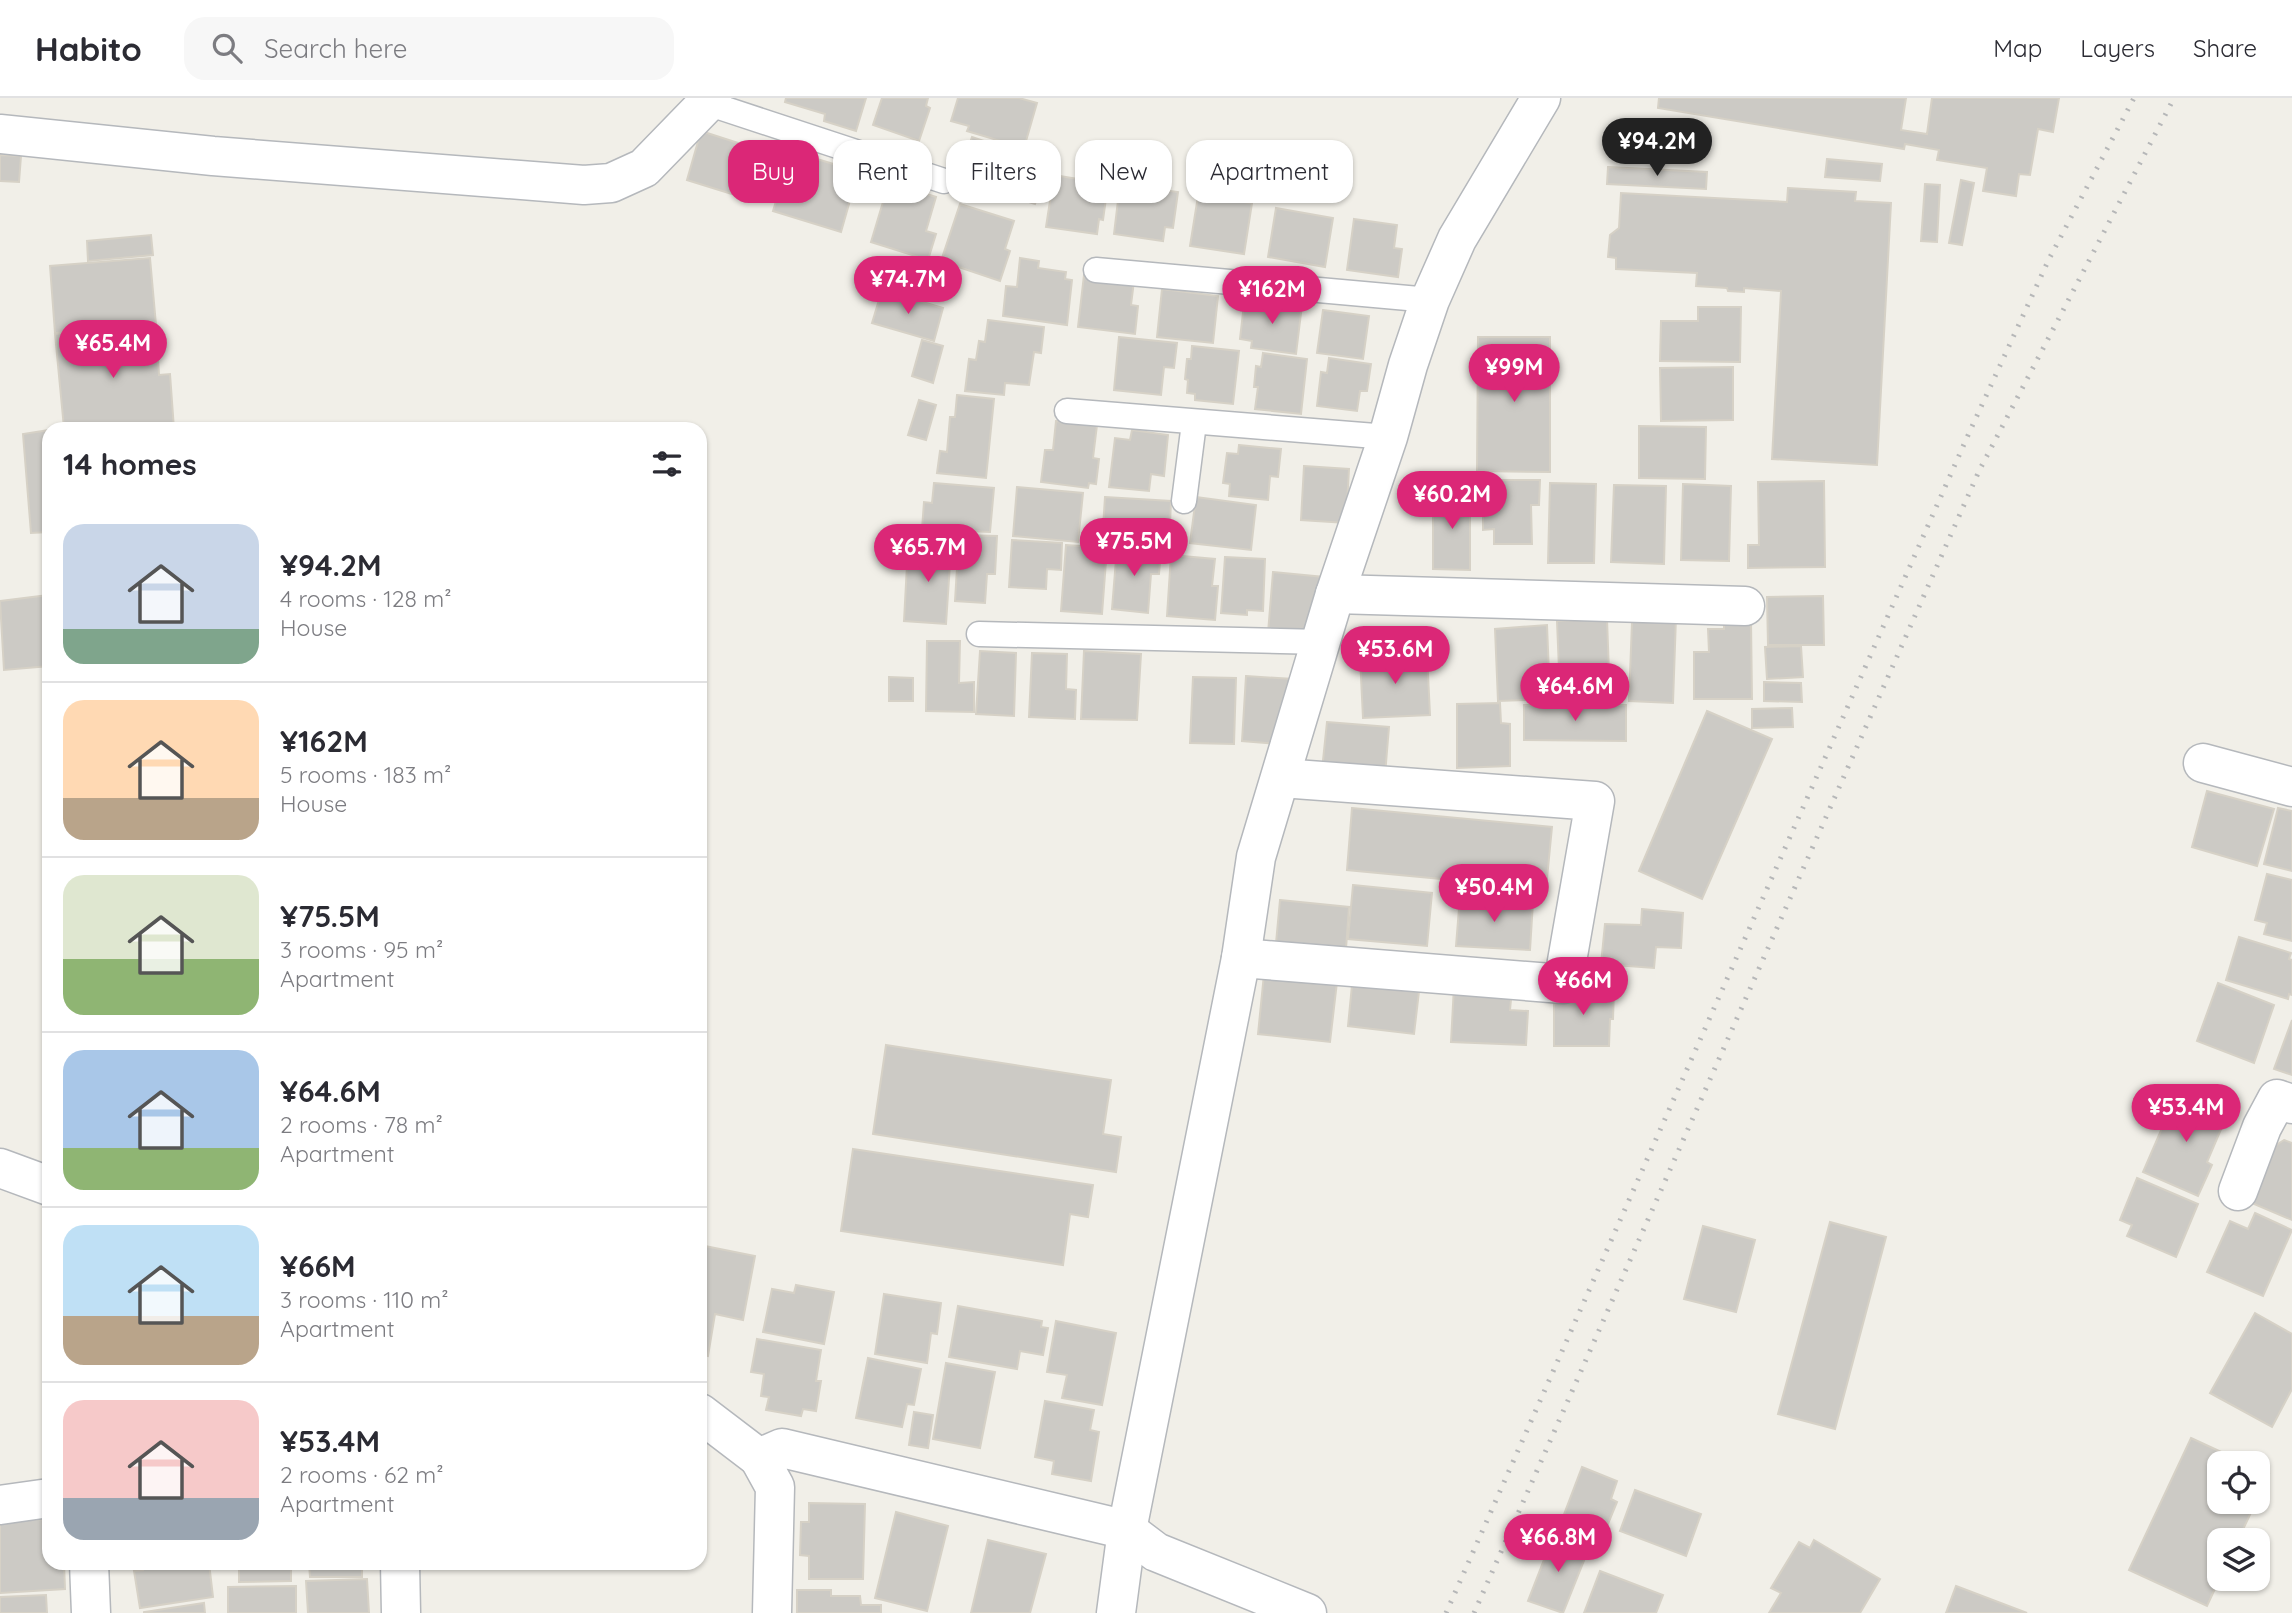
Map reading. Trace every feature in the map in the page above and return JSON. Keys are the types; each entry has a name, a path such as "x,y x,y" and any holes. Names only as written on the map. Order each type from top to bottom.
{"street":[{"path":"1116,1613 1127,1530 1241,958 1256,857 1335,594 1388,437 1430,300 1457,239 1542,98"},
{"path":"0,134 213,156 584,185 611,184 644,167 710,100"},
{"path":"1335,594 1745,606"},
{"path":"2203,763 2292,787"},
{"path":"1241,958 1563,984 1595,801 1281,778"},
{"path":"2238,1191 2262,1127 2277,1099 2292,1104"},
{"path":"0,1168 42,1183"},
{"path":"707,1418 759,1458 775,1487 772,1613"},
{"path":"759,1458 782,1448 1127,1530 1156,1552 1307,1613"},
{"path":"0,1505 42,1499"},
{"path":"89,1570 91,1613"},
{"path":"400,1570 401,1613"}],"lane":[{"path":"710,100 944,181"},
{"path":"1096,270 1430,300"},
{"path":"1067,411 1388,437"},
{"path":"1184,501 1194,423"},
{"path":"979,634 1322,642"}],"building":[{"path":"786,98 866,98 856,131 824,121 825,114 785,102"},
{"path":"882,98 928,98 926,106 930,108 919,140 873,125"},
{"path":"958,98 1019,98 1037,103 1026,140 997,140 967,131 969,126 951,121"},
{"path":"1659,98 1906,98 1901,130 1927,134 1932,98 2059,98 2053,132 2038,129 2030,175 2019,174 2016,196 1983,191 1987,168 1937,160 1939,150 1905,144 1904,149 1658,108"},
{"path":"701,131 729,140 728,193 687,180"},
{"path":"0,155 21,156 19,182 0,181"},
{"path":"1827,159 1882,164 1880,181 1825,177"},
{"path":"819,160 833,164 833,203 849,203 841,232 773,211 775,203 819,203"},
{"path":"1608,167 1707,172 1706,189 1607,184"},
{"path":"1061,176 1075,178 1075,203 1105,203 1103,220 1099,219 1097,234 1046,227 1050,203 1061,203"},
{"path":"1961,180 1974,183 1962,245 1949,243"},
{"path":"1925,184 1940,185 1937,242 1921,241"},
{"path":"1788,188 1856,192 1855,201 1891,203 1877,465 1772,459 1781,291 1744,288 1744,292 1696,286 1697,273 1616,269 1616,258 1608,257 1610,235 1619,228 1621,193 1787,202"},
{"path":"1172,191 1178,192 1173,228 1165,227 1163,241 1114,234 1118,203 1172,203"},
{"path":"932,196 936,197 926,231 936,234 928,260 871,242 883,203 932,203"},
{"path":"1197,203 1252,203 1244,254 1190,246"},
{"path":"960,204 1014,221 1005,249 1010,251 1000,281 941,261"},
{"path":"1276,208 1333,218 1325,267 1268,257"},
{"path":"1354,219 1397,225 1394,248 1402,249 1398,277 1347,270"},
{"path":"151,235 153,255 88,261 87,241"},
{"path":"150,258 156,325 55,333 50,266"},
{"path":"1020,258 1039,261 1038,268 1066,272 1065,279 1072,280 1067,325 1003,316 1006,286 1017,287"},
{"path":"1084,275 1134,281 1131,305 1138,306 1135,334 1078,327"},
{"path":"1162,289 1218,296 1213,343 1157,337"},
{"path":"882,290 943,308 934,341 872,323"},
{"path":"1265,300 1302,305 1296,354 1251,348 1252,341 1240,339 1244,304 1264,307"},
{"path":"1698,307 1741,307 1740,362 1660,361 1661,321 1698,321"},
{"path":"1323,310 1369,316 1363,359 1317,353"},
{"path":"988,320 1044,327 1041,353 1034,352 1029,385 1005,383 1004,395 965,391 969,359 976,360 979,341 985,342"},
{"path":"156,325 159,375 170,374 173,422 63,422 55,334"},
{"path":"1119,337 1177,343 1174,368 1164,367 1161,395 1114,390"},
{"path":"1478,337 1550,337 1550,472 1477,471"},
{"path":"922,340 943,346 933,383 912,376"},
{"path":"1192,346 1239,351 1233,404 1195,400 1195,394 1187,393 1187,359 1191,359"},
{"path":"1263,353 1307,359 1301,414 1255,409 1258,387 1254,387 1256,366 1261,367"},
{"path":"1329,358 1371,364 1367,391 1360,391 1357,411 1317,406 1321,372 1327,373"},
{"path":"1733,367 1733,420 1661,421 1660,368"},
{"path":"957,395 994,399 986,478 937,473 940,451 947,452 950,417 955,417"},
{"path":"919,400 936,405 926,440 908,435"},
{"path":"1056,421 1097,425 1093,458 1099,459 1096,484 1089,483 1088,488 1041,482 1045,450 1053,450"},
{"path":"1639,426 1706,427 1705,479 1639,478"},
{"path":"1132,430 1168,435 1164,476 1151,474 1149,491 1109,487 1115,438 1130,440"},
{"path":"42,431 42,532 31,533 23,434"},
{"path":"1239,445 1281,449 1278,477 1270,476 1268,500 1229,496 1230,484 1223,483 1227,453 1238,454"},
{"path":"1304,466 1349,469 1346,523 1301,520"},
{"path":"1483,480 1540,480 1539,505 1531,505 1532,544 1494,544 1494,529 1483,530"},
{"path":"1824,481 1825,567 1748,568 1748,545 1759,545 1758,482"},
{"path":"934,483 994,488 990,532 922,529 924,502 932,503"},
{"path":"1550,483 1596,484 1594,563 1548,563"},
{"path":"1683,484 1731,486 1729,561 1681,560"},
{"path":"1614,485 1666,486 1664,564 1611,562"},
{"path":"1017,487 1083,493 1078,542 1013,536"},
{"path":"1433,493 1470,493 1470,570 1433,569"},
{"path":"1105,497 1171,501 1169,548 1102,543"},
{"path":"1196,497 1256,505 1251,550 1190,543"},
{"path":"959,535 997,536 995,574 987,574 985,603 955,601"},
{"path":"928,537 942,537 941,548 951,549 946,624 904,621 907,565 917,565 918,545 927,546"},
{"path":"1012,540 1062,543 1061,570 1047,569 1046,589 1009,587"},
{"path":"1066,545 1107,548 1102,614 1061,611"},
{"path":"1117,547 1161,550 1159,574 1151,574 1148,613 1112,609"},
{"path":"1171,555 1215,559 1212,586 1218,586 1215,620 1167,616"},
{"path":"1225,557 1265,559 1263,611 1247,610 1247,615 1221,613"},
{"path":"1273,572 1324,577 1319,637 1268,633"},
{"path":"42,596 42,667 4,670 0,601"},
{"path":"1823,596 1824,645 1768,645 1767,597"},
{"path":"1676,617 1673,703 1629,701 1632,622"},
{"path":"1607,619 1610,700 1569,702 1569,693 1560,694 1557,621"},
{"path":"1724,619 1751,620 1752,699 1694,699 1694,652 1709,652 1708,629 1724,629"},
{"path":"1547,625 1550,699 1498,701 1495,629"},
{"path":"927,641 960,641 959,683 974,682 974,712 926,711"},
{"path":"1801,646 1803,677 1767,679 1765,647"},
{"path":"980,651 1016,653 1014,716 976,714"},
{"path":"1084,651 1141,654 1137,720 1081,719"},
{"path":"1032,653 1067,654 1066,689 1076,690 1075,719 1029,717"},
{"path":"1427,654 1430,715 1363,718 1360,657"},
{"path":"1246,676 1293,679 1289,745 1242,741"},
{"path":"889,677 913,678 913,701 889,701"},
{"path":"1193,677 1236,678 1234,744 1190,743"},
{"path":"1764,682 1801,683 1802,702 1764,701"},
{"path":"1500,703 1501,723 1510,724 1510,766 1457,768 1457,704"},
{"path":"1524,705 1626,705 1626,741 1524,740"},
{"path":"1792,708 1793,727 1752,728 1752,709"},
{"path":"1707,711 1772,739 1702,899 1639,871"},
{"path":"1327,722 1389,727 1385,775 1322,770"},
{"path":"2207,791 2274,809 2257,866 2192,847"},
{"path":"1352,808 1552,827 1546,889 1347,870"},
{"path":"2278,808 2292,811 2292,871 2264,864"},
{"path":"2267,874 2292,880 2292,941 2264,934 2267,923 2255,920"},
{"path":"1353,885 1432,893 1427,946 1348,939"},
{"path":"1460,896 1533,902 1530,950 1456,946"},
{"path":"1280,900 1349,907 1346,949 1276,943"},
{"path":"1642,909 1683,913 1681,948 1656,947 1654,968 1601,964 1605,924 1641,925"},
{"path":"2239,937 2291,953 2289,959 2292,960 2292,995 2289,994 2288,999 2226,980"},
{"path":"1264,974 1337,982 1330,1042 1258,1034"},
{"path":"1353,975 1420,983 1414,1034 1348,1026"},
{"path":"2218,983 2274,1005 2254,1063 2197,1041"},
{"path":"1454,986 1512,989 1510,1010 1528,1011 1526,1045 1451,1042"},
{"path":"1554,989 1614,990 1609,1046 1554,1046"},
{"path":"2292,1020 2292,1075 2274,1069"},
{"path":"886,1045 1111,1080 1103,1134 1121,1137 1116,1172 873,1134"},
{"path":"2178,1091 2228,1113 2207,1162 2212,1165 2198,1196 2143,1172"},
{"path":"2284,1140 2292,1143 2292,1220 2247,1201 2267,1151"},
{"path":"853,1149 1093,1185 1088,1217 1070,1214 1063,1265 841,1231"},
{"path":"2137,1178 2198,1204 2176,1257 2127,1236 2132,1225 2120,1220"},
{"path":"2255,1213 2292,1230 2263,1296 2207,1272 2230,1221 2248,1229"},
{"path":"1830,1222 1886,1237 1835,1429 1778,1414"},
{"path":"1703,1226 1755,1240 1736,1312 1684,1299"},
{"path":"707,1246 755,1256 743,1320 715,1314 708,1356"},
{"path":"796,1285 834,1292 824,1344 763,1332 772,1289 794,1293"},
{"path":"884,1294 941,1303 937,1334 931,1333 927,1363 875,1354"},
{"path":"958,1306 1042,1321 1041,1327 1048,1328 1043,1355 1020,1351 1017,1369 949,1357"},
{"path":"2255,1313 2292,1334 2292,1389 2272,1427 2210,1393"},
{"path":"1056,1321 1116,1333 1102,1405 1062,1398 1067,1375 1047,1372"},
{"path":"757,1339 821,1350 816,1381 821,1381 816,1411 803,1409 801,1416 766,1410 769,1397 761,1396 764,1374 751,1372"},
{"path":"868,1358 921,1369 914,1405 907,1404 902,1427 856,1418"},
{"path":"946,1363 995,1372 980,1448 933,1439"},
{"path":"1045,1401 1094,1410 1090,1430 1099,1432 1091,1481 1052,1474 1054,1461 1035,1457"},
{"path":"914,1412 933,1415 928,1448 909,1445"},
{"path":"2191,1438 2219,1451 2207,1451 2207,1514 2250,1514 2244,1528 2207,1528 2207,1591 2214,1591 2207,1606 2129,1570"},
{"path":"1582,1467 1617,1481 1611,1499 1617,1502 1601,1541 1560,1525"},
{"path":"1635,1490 1701,1514 1686,1556 1620,1531"},
{"path":"809,1503 865,1504 863,1579 809,1579 809,1556 800,1555 801,1522 809,1522"},
{"path":"896,1512 948,1526 927,1611 875,1598"},
{"path":"42,1519 42,1570 64,1570 65,1589 0,1593 0,1522"},
{"path":"1554,1534 1589,1548 1563,1613 1528,1601"},
{"path":"988,1540 1046,1554 1030,1613 971,1613"},
{"path":"1814,1540 1880,1579 1860,1613 1769,1613 1781,1593 1771,1588 1799,1542 1810,1548"},
{"path":"210,1570 213,1597 140,1608 134,1571"},
{"path":"239,1570 291,1570 291,1581 239,1582"},
{"path":"310,1570 362,1570 362,1577 310,1577"},
{"path":"1600,1571 1663,1595 1656,1613 1584,1613"},
{"path":"367,1579 369,1613 308,1613 306,1581"},
{"path":"296,1586 296,1613 228,1613 228,1587"},
{"path":"1956,1586 2027,1613 1946,1613"},
{"path":"797,1590 831,1590 831,1596 860,1596 861,1605 881,1605 881,1613 797,1613"},
{"path":"46,1595 47,1613 0,1613 0,1597"},
{"path":"204,1603 205,1613 144,1613 144,1612"}],"railway":[{"path":"1446,1613 1969,433 2049,259 2134,98"},
{"path":"1474,1613 1979,471 2174,98"}]}
